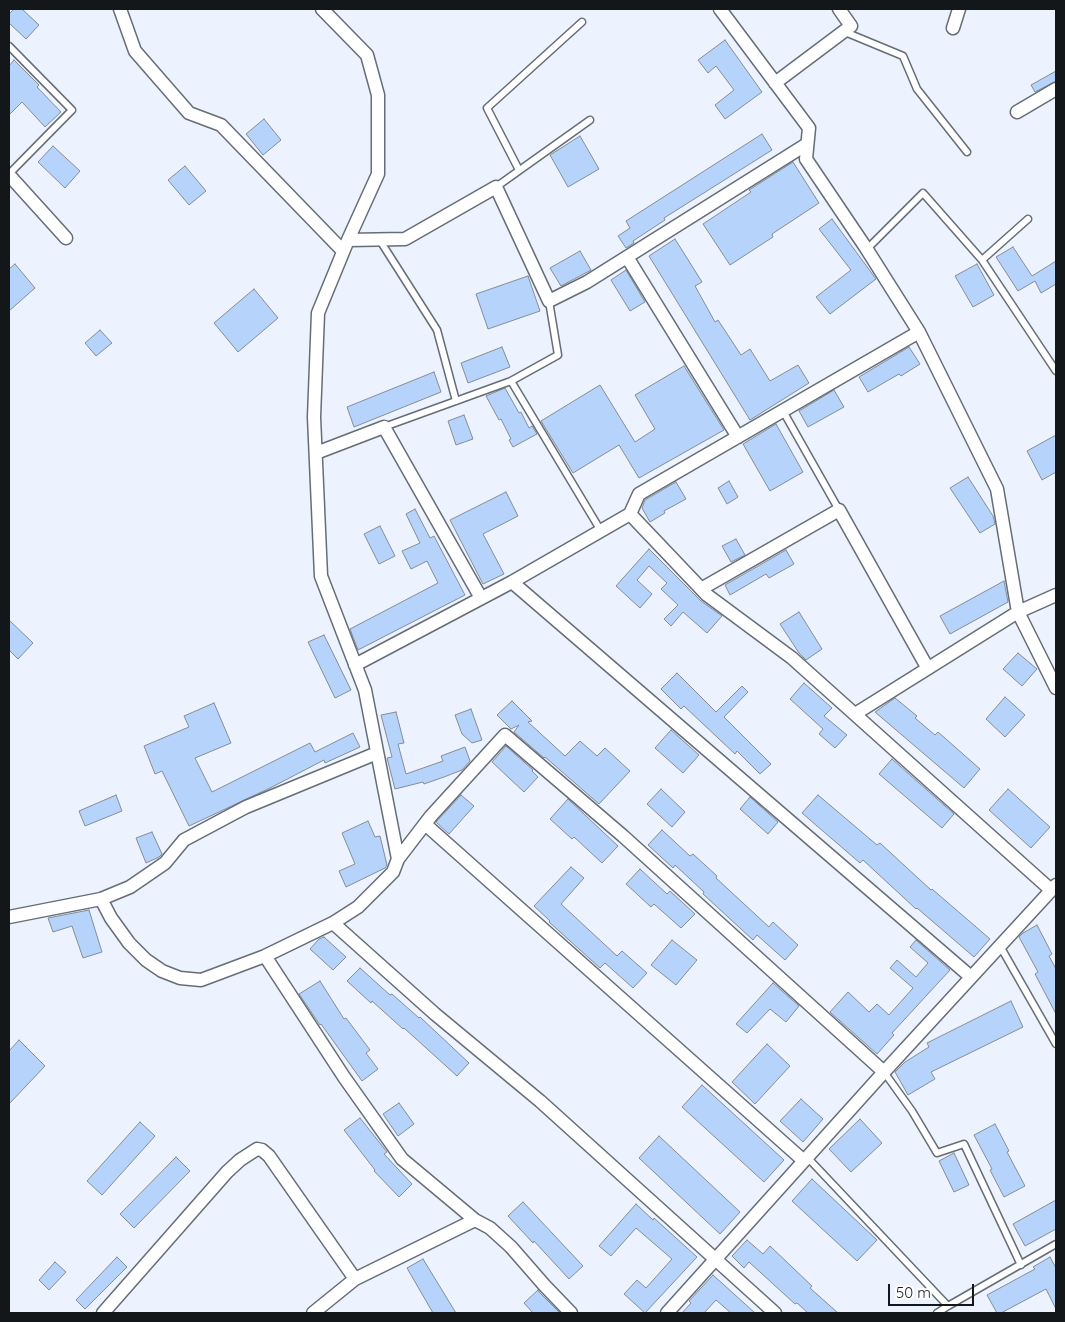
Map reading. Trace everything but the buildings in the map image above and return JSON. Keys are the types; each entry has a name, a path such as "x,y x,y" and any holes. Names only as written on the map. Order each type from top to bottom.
{"street":[{"path":"120,9 136,51 189,113 221,125 345,246"},
{"path":"322,9 367,55 378,95 378,174 345,246 318,313 314,417 321,576 365,690 398,859"},
{"path":"720,9 809,128 806,159 866,248 919,332 998,489 1018,612 1056,688"},
{"path":"775,83 851,26 839,9"},
{"path":"953,28 959,9"},
{"path":"1016,112 1056,89"},
{"path":"345,246 380,239 405,238 496,187 549,302 587,282 807,144"},
{"path":"9,175 66,238"},
{"path":"627,257 738,437"},
{"path":"355,665 512,582 630,514 639,494 919,332"},
{"path":"316,453 384,427 481,598"},
{"path":"701,589 839,510 928,668"},
{"path":"630,514 701,589 792,658 1054,888 884,1072 667,1313"},
{"path":"512,582 971,977"},
{"path":"855,714 1018,612 1056,596"},
{"path":"101,898 111,918 129,943 146,960 162,971 180,978 200,980 265,956 333,923 358,907 393,872 398,859 431,816 505,735 622,836 884,1072"},
{"path":"9,916 101,898 130,887 165,862 184,840 246,807 377,753"},
{"path":"426,824 805,1159"},
{"path":"333,923 435,1014 540,1101 775,1313"},
{"path":"265,956 344,1078 402,1159 475,1220 490,1228 512,1247 571,1313"},
{"path":"103,1313 227,1172 240,1160 257,1149 262,1150 269,1156 355,1279"},
{"path":"313,1313 355,1279 475,1220"}],"lane":[{"path":"519,170 487,108 582,22"},
{"path":"844,31 903,56 917,89 967,152"},
{"path":"9,46 72,110 9,175"},
{"path":"496,187 590,120"},
{"path":"866,248 923,192 982,260 1056,371"},
{"path":"982,260 1028,219"},
{"path":"380,239 437,330 456,401"},
{"path":"384,427 511,381 558,355 549,302"},
{"path":"511,381 601,531"},
{"path":"783,411 839,510"},
{"path":"1000,946 1056,1044"},
{"path":"884,1072 912,1111 937,1153 964,1144 1021,1264"},
{"path":"805,1159 948,1306"},
{"path":"937,1313 1056,1244"}]}
